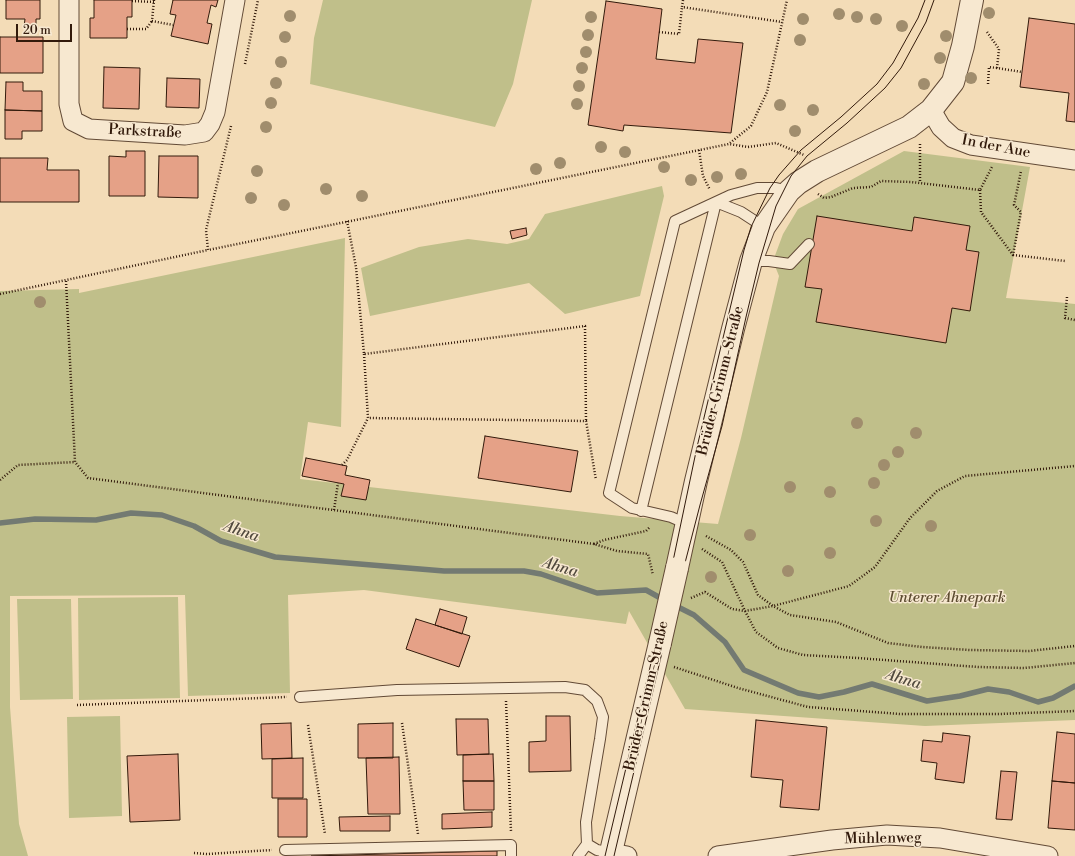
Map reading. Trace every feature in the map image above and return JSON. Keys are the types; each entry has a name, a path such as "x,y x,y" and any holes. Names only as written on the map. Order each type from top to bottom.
{"street":[{"name":"Parkstraße","path":"69,0 69,104 73,121 90,129 185,135 204,132 210,124 215,112 235,0"},
{"name":"Brüder-Grimm-Straße","path":"616,855 660,643 687,524 733,329 751,261 764,227 789,191 798,183 909,127 931,110 953,82 963,46 971,4"},
{"name":"In der Aue","path":"931,110 941,127 953,138 971,145 1075,160"},
{"name":"Mühlenweg","path":"718,856 832,840 887,835 940,838 1048,856"}],"lane":[{"path":"687,524 671,517 632,508 609,493 675,221 731,194 757,188 776,188 789,191"},
{"path":"716,202 741,212 764,227"},
{"path":"641,511 716,202"},
{"path":"751,261 770,261 790,264 809,244"},
{"path":"300,696 397,690 565,687 585,690 597,701 603,717 586,822 587,844 578,856"},
{"path":"587,844 597,850 616,855"},
{"path":"285,850 511,845 511,856"}],"path":[{"path":"244,68 258,0"},
{"path":"660,32 679,34 683,0"},
{"path":"729,144 751,126 766,92 787,0"},
{"path":"127,30 146,30 152,21 154,1 132,1"},
{"path":"971,4 999,49 997,68"},
{"path":"682,7 782,22"},
{"path":"152,21 174,25"},
{"path":"988,84 989,67 1022,72"},
{"path":"208,250 206,230 233,120"},
{"path":"919,137 920,183"},
{"path":"0,294 347,221 729,144 748,147 776,143 817,161 822,170"},
{"path":"699,150 703,176"},
{"path":"1002,150 980,190 981,212 1014,255 1065,261"},
{"path":"1014,255 1021,212 1014,205 1025,153"},
{"path":"814,191 824,198 831,197 853,188 871,187 881,181 920,183 980,190"},
{"path":"342,465 347,460 368,418 356,267 347,221"},
{"path":"66,281 75,462 88,478 594,544 618,551 648,554 655,579"},
{"path":"1067,298 1065,318 1075,320"},
{"path":"364,354 585,326 586,421 597,482 609,493"},
{"path":"368,418 586,421"},
{"path":"0,480 18,465 75,462"},
{"path":"691,598 705,592 732,609 745,611 773,606 849,586 875,567 910,518 937,491 965,476 1075,466"},
{"path":"334,510 338,483"},
{"path":"594,544 604,540 646,531 662,515"},
{"path":"706,536 731,550 743,562 758,595 773,606 790,615 836,622 888,643 922,647 970,650 1029,651 1075,646"},
{"path":"700,547 722,562 756,632 778,648 803,655 978,667 1024,668 1075,662"},
{"path":"667,665 738,688 808,708 900,714 999,714 1075,711"},
{"path":"506,688 511,845"},
{"path":"77,705 300,696"},
{"path":"402,723 419,847"},
{"path":"308,725 327,849"},
{"path":"194,853 207,854 285,850"}],"green space":[{"path":"323,0 532,0 513,84 495,127 310,84 314,38"},
{"name":"Unterer Ahnepark","path":"904,151 1030,167 1006,298 1075,304 1075,720 925,726 685,709 629,611 626,624 364,590 288,595 290,693 188,696 185,595 10,596 10,707 19,824 28,856 0,856 0,291 79,289 79,293 345,238 341,427 308,422 300,479 620,516 718,524 741,438 779,276 773,261 783,234 798,209"},
{"path":"662,186 664,196 640,296 565,314 529,283 370,316 361,268 419,247 468,239 507,244 529,239 545,214"},
{"path":"178,597 180,698 79,700 78,598"},
{"path":"17,599 71,599 73,699 20,700"},
{"path":"120,716 122,816 69,818 67,717"}],"building":[{"path":"6,0 40,0 40,19 36,19 36,27 24,27 25,19 6,19"},
{"path":"94,0 132,0 132,17 127,17 127,38 90,38 90,18 94,18"},
{"path":"173,0 218,0 216,7 211,5 207,23 212,24 208,44 171,36 176,15 170,14"},
{"path":"606,1 662,9 656,59 695,63 698,39 743,43 731,133 624,125 623,131 588,125"},
{"path":"1029,18 1075,24 1075,122 1066,121 1069,93 1020,87"},
{"path":"0,37 43,37 43,73 0,73"},
{"path":"104,67 140,68 139,109 103,108"},
{"path":"167,78 200,79 199,108 166,107"},
{"path":"6,82 23,82 23,91 42,91 42,111 5,110"},
{"path":"5,110 42,111 42,131 22,131 22,139 5,139"},
{"path":"126,151 145,151 145,196 109,196 109,156 126,157"},
{"path":"159,156 198,156 198,198 158,197"},
{"path":"0,158 48,158 47,170 79,170 79,202 0,202"},
{"path":"817,216 912,231 914,217 970,226 966,250 979,252 970,311 952,308 946,343 816,322 822,289 805,287"},
{"path":"526,228 527,235 512,239 510,231"},
{"path":"485,436 578,451 571,492 478,478"},
{"path":"306,458 347,466 345,475 370,480 366,500 341,496 344,484 302,476"},
{"path":"440,609 467,617 462,634 435,625"},
{"path":"416,619 470,636 459,667 406,649"},
{"path":"546,716 570,716 571,771 529,772 529,742 546,741"},
{"path":"456,719 488,719 489,754 457,755"},
{"path":"756,720 827,727 819,810 780,807 783,780 751,777"},
{"path":"291,723 292,758 262,759 261,724"},
{"path":"393,723 393,758 358,758 358,724"},
{"path":"1057,732 1075,734 1075,783 1052,781"},
{"path":"943,733 970,736 964,783 935,779 937,763 921,761 923,740 942,742"},
{"path":"178,754 180,820 130,822 127,756"},
{"path":"493,754 494,781 463,781 463,755"},
{"path":"399,757 400,814 368,814 366,758"},
{"path":"303,758 303,798 272,798 272,759"},
{"path":"1001,771 1017,772 1012,820 996,819"},
{"path":"463,781 494,781 494,810 464,810"},
{"path":"1052,781 1075,783 1075,830 1048,828"},
{"path":"278,799 307,799 307,837 278,837"},
{"path":"492,812 492,827 442,829 442,814"},
{"path":"390,816 390,831 340,831 339,817"},
{"path":"497,851 497,856 311,856"}],"waterway":[{"name":"Ahna","path":"0,523 35,519 96,520 131,513 162,515 194,526 221,541 275,557 444,571 524,571 541,574 597,593 646,590 664,600"},
{"name":"Ahna","path":"674,605 694,615 725,642 744,670 798,693 819,697 872,684 927,701 960,696 988,689 1009,692 1038,702 1053,698 1075,686"}],"tram line":[{"path":"605,856 656,642 697,447 744,250 751,227 770,188 779,175 801,150 841,117 877,84 893,63 918,18 925,0"},
{"path":"614,856 664,644 722,426 759,263 776,206 791,176 807,156 847,123 885,88 901,68 926,22 934,0"}]}
